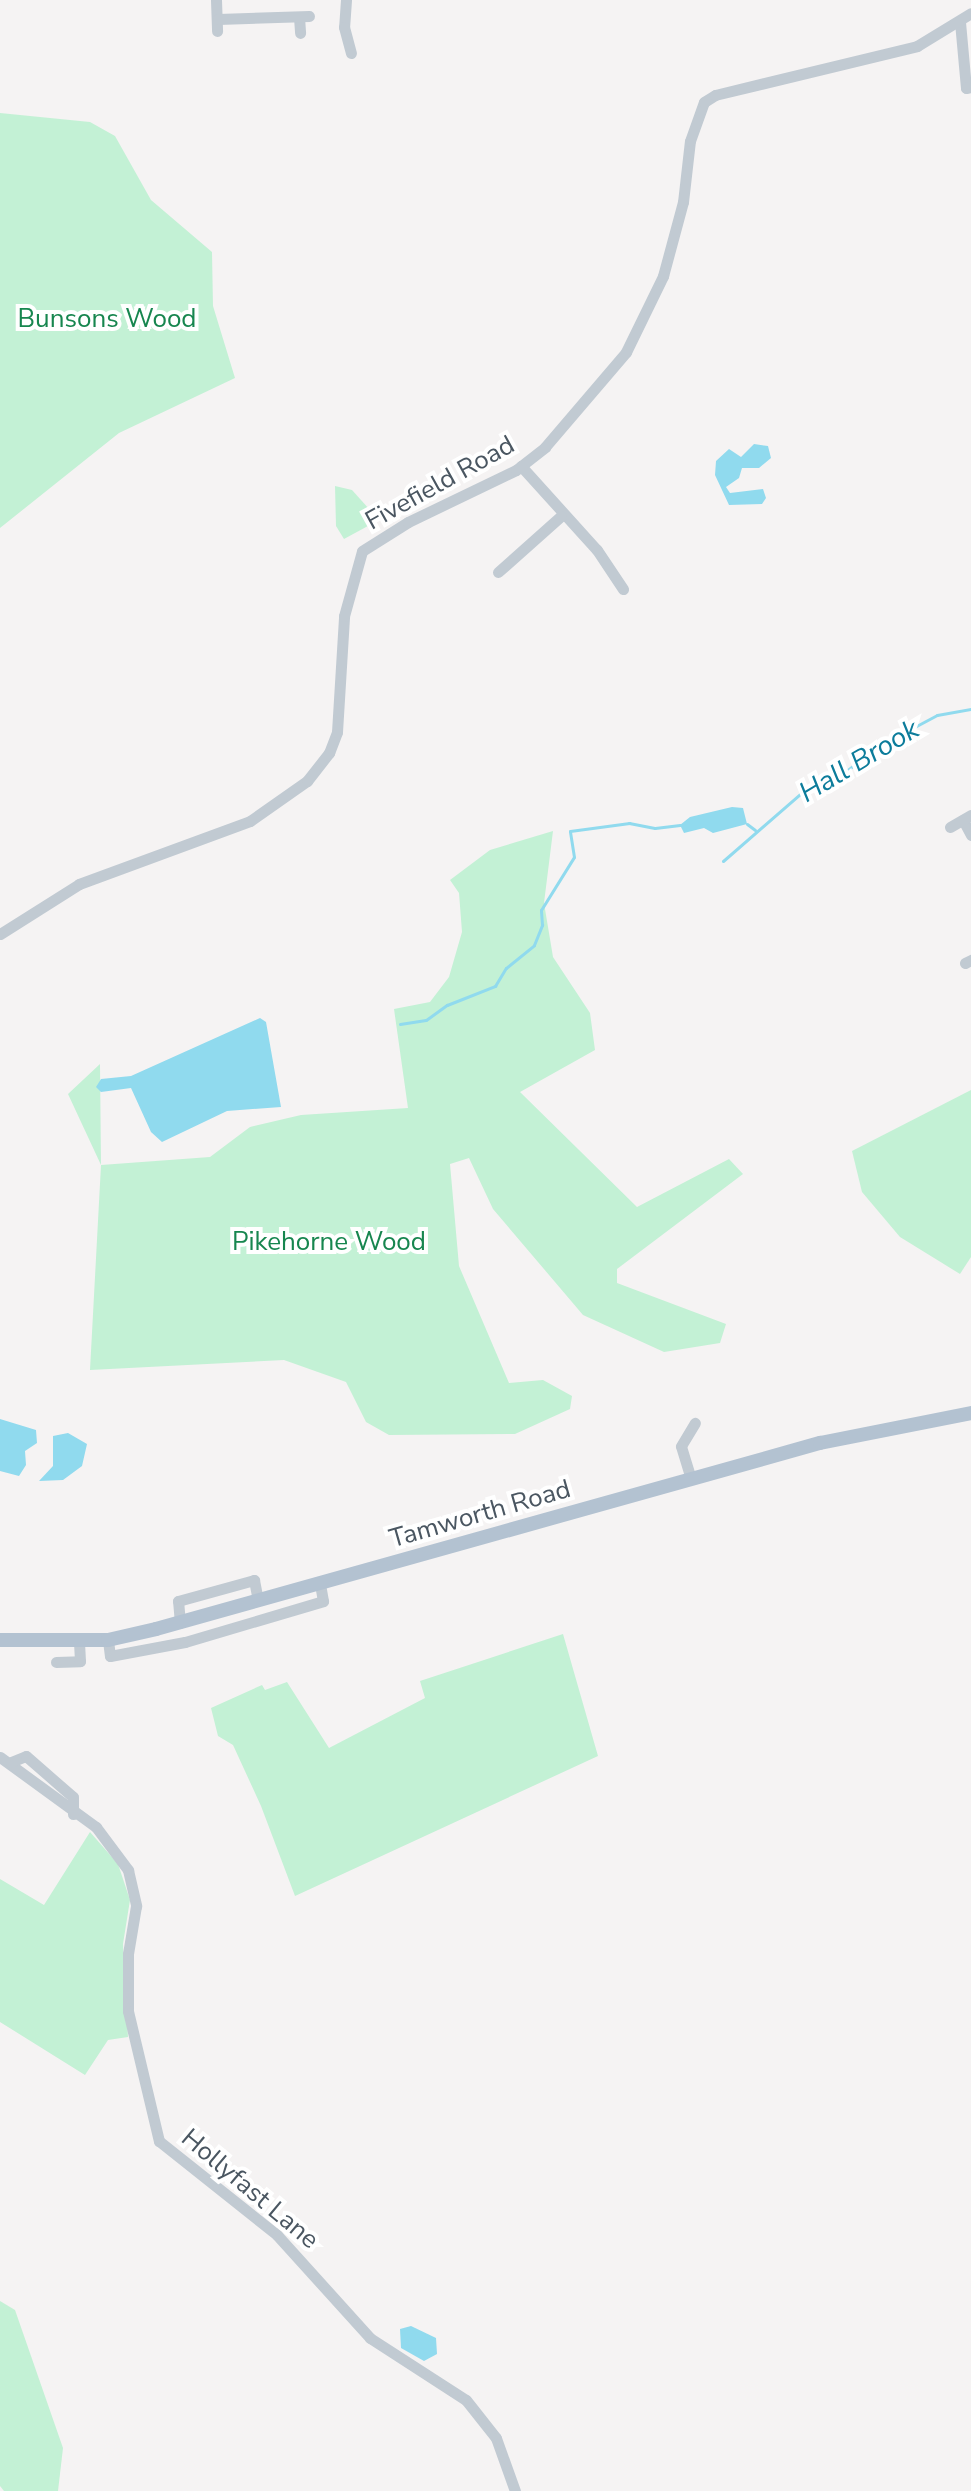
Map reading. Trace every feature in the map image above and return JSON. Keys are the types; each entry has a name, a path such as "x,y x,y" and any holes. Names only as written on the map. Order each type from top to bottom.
{"main road":[{"name":"Tamworth Road","path":"0,1640 108,1640 180,1623 820,1443 971,1413"}],"street":[{"path":"216,0 218,25 304,16 300,33"},
{"path":"346,0 343,17 351,53"},
{"name":"Fivefield Road","path":"0,934 79,884 250,821 307,781 329,753 337,732 344,616 362,551 408,522 469,496 521,466 595,391 645,320 675,239 690,141 704,102 715,95 917,46 971,13"},
{"path":"960,22 966,88 971,87"},
{"path":"521,466 561,516 597,550 623,589"},
{"path":"498,572 561,516"},
{"path":"950,827 967,818 971,835"},
{"path":"691,1479 681,1446 695,1423"},
{"path":"180,1623 178,1601 254,1580 258,1601"},
{"path":"108,1640 110,1656 185,1642 323,1601 320,1584"},
{"path":"56,1662 85,1661 79,1642"},
{"name":"Hollyfast Lane","path":"6,1760 73,1814 96,1827 133,1883 128,2011 159,2141 277,2235 370,2338 466,2400 496,2438 515,2491"}],"green space":[{"name":"Bunsons Wood","path":"0,113 90,122 115,136 151,200 212,252 213,306 235,378 119,433 0,528"},
{"path":"335,486 352,490 379,520 344,539 336,526"},
{"name":"Pikehorne Wood","path":"553,831 544,903 553,957 590,1013 595,1050 520,1092 637,1207 729,1159 743,1174 617,1269 617,1283 726,1324 720,1343 664,1352 583,1315 493,1209 469,1158 450,1164 459,1266 509,1383 543,1380 572,1396 570,1409 515,1434 389,1435 366,1422 346,1382 284,1360 90,1370 101,1165 210,1157 250,1127 301,1115 408,1108 394,1009 430,1002 449,977 462,932 459,893 450,880 490,850"},
{"path":"100,1064 101,1165 68,1094"},
{"path":"971,1090 971,1257 960,1274 900,1237 862,1192 852,1151"},
{"path":"563,1634 598,1756 295,1896 261,1806 233,1745 218,1736 211,1708 262,1685 265,1690 287,1682 329,1748 425,1698 420,1681"},
{"path":"90,1832 118,1864 130,1900 123,1944 128,2037 108,2040 85,2075 0,2022 0,1879 44,1905"},
{"path":"0,2301 15,2310 63,2448 58,2491 4,2491 0,2486"}],"water":[{"path":"754,444 768,446 771,458 759,468 742,468 739,478 726,487 730,493 763,489 766,498 762,504 729,505 715,475 716,461 729,449 741,457"},
{"path":"732,807 743,808 747,824 713,833 704,828 684,833 680,825 690,817"},
{"path":"260,1018 266,1022 281,1107 227,1111 162,1142 151,1132 131,1088 101,1092 96,1087 101,1079 131,1076"},
{"path":"0,1419 36,1430 37,1443 25,1451 26,1465 19,1476 0,1471"},
{"path":"68,1433 87,1444 82,1466 63,1480 39,1481 53,1466 53,1436"},
{"path":"411,2326 436,2338 437,2354 424,2361 401,2348 400,2329"}],"waterway":[{"name":"Hall Brook","path":"723,861 814,782 845,772 877,747 937,715 971,709"},
{"name":"Hall Brook","path":"400,1024 426,1020 447,1005 495,986 506,968 534,945 542,925 541,910 574,857 570,831 629,823 655,828 680,825"},
{"name":"Hall Brook","path":"747,824 755,830"}]}
